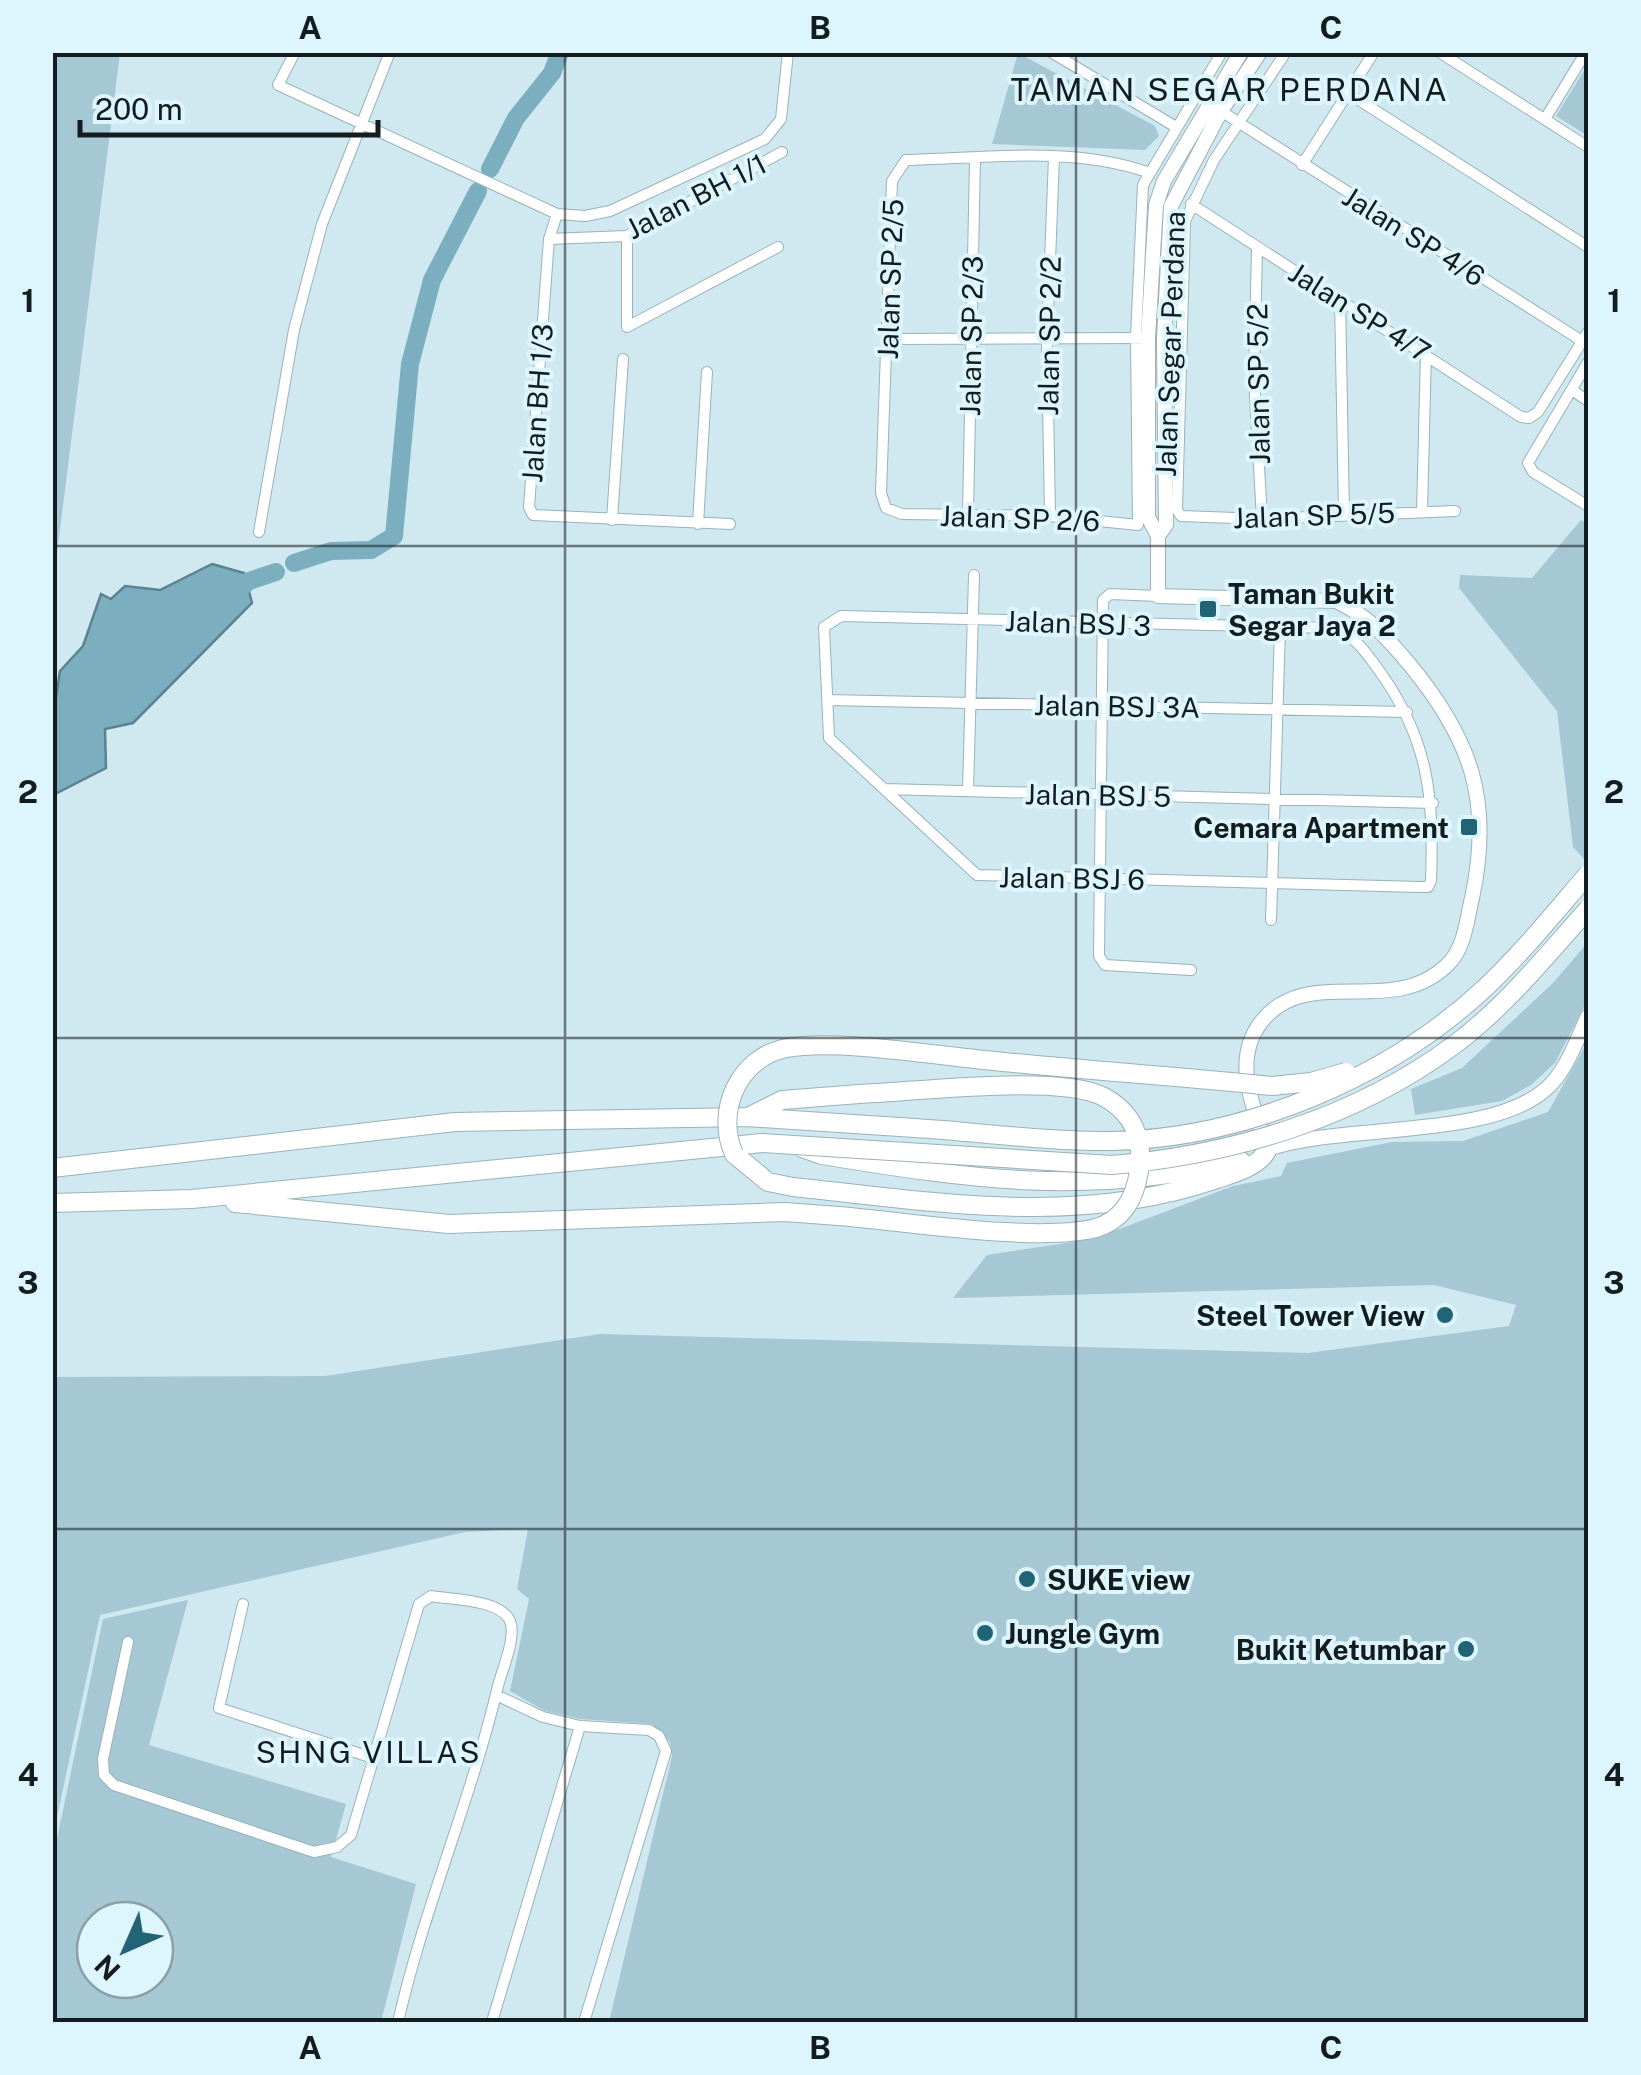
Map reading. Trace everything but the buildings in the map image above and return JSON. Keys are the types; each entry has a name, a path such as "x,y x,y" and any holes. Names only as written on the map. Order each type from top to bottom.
{"highway":[{"path":"52,1168 455,1122 748,1118 1112,1141 1236,1122 1323,1092 1395,1055 1484,988 1588,874"},
{"path":"52,1203 192,1199 762,1142 1112,1165 1164,1161 1282,1132 1404,1079 1456,1043 1500,1004 1588,909"},
{"path":"1262,1155 1238,1172 1168,1196 1105,1206 1039,1210 947,1204 768,1182 734,1154 726,1123 740,1080 764,1057 784,1048 934,1055 1272,1086 1311,1082 1395,1055"},
{"path":"192,1199 449,1224 785,1212 1062,1232 1098,1227 1122,1214 1133,1197 1140,1165 1139,1134 1124,1112 1100,1096 1060,1087 808,1096 782,1100 748,1118"},
{"path":"788,1142 822,1155 1010,1182 1115,1182 1214,1167 1262,1155"}],"street":[{"path":"294,52 278,85 556,214 585,216 610,210 765,139 781,119 788,52"},
{"path":"258,532 294,330 322,224 390,52"},
{"path":"1051,52 1176,127"},
{"name":"Jalan Segar Perdana","path":"1158,596 1158,536 1166,525 1150,338 1171,206 1241,52"},
{"name":"Jalan Segar Perdana","path":"1215,107 1260,52"},
{"path":"1192,204 1230,136 1242,126 1286,52"},
{"path":"1302,164 1374,52"},
{"path":"1439,52 1588,147"},
{"path":"1545,120 1586,52"},
{"path":"889,339 1150,338 1143,185 1216,54"},
{"path":"1348,94 1588,246"},
{"name":"Jalan SP 4/6","path":"1215,107 1585,336"},
{"name":"Jalan BH 1/1","path":"548,239 628,236 782,152"},
{"name":"Jalan SP 2/5","path":"902,514 886,508 880,493 889,339 892,182 897,168 906,160 1054,157 1122,163 1148,172"},
{"name":"Jalan SP 2/2","path":"1050,516 1047,338 1054,157"},
{"name":"Jalan SP 2/3","path":"968,515 976,158"},
{"name":"Jalan SP 4/7","path":"1192,204 1529,418 1538,412 1585,336"},
{"name":"Jalan SP 5/5","path":"1192,204 1185,221 1177,510 1181,516 1262,519 1455,511"},
{"name":"Jalan BH 1/3","path":"556,214 548,239 529,507 541,518 730,524"},
{"path":"628,236 627,327 778,247"},
{"name":"Jalan SP 5/2","path":"1257,248 1254,380 1262,519"},
{"path":"1340,300 1344,513"},
{"name":"Jalan SP 2/6","path":"902,514 1050,516 1138,525 1150,338"},
{"path":"1422,512 1426,352"},
{"path":"612,520 623,359"},
{"path":"1588,362 1528,463 1533,472 1588,506"},
{"path":"698,524 707,372"},
{"path":"1572,390 1588,401"},
{"path":"968,791 974,575"},
{"path":"1192,970 1100,962 1104,595 1336,602 1359,612 1379,628 1452,720 1476,794 1476,880 1454,958 1429,981 1400,992 1316,992 1286,1000 1260,1023 1249,1048 1245,1082 1262,1155"},
{"name":"Jalan BSJ 3","path":"830,620 841,616 1334,628 1349,634 1407,712 1420,744 1433,803 1428,887"},
{"name":"Jalan BSJ 6","path":"830,620 824,626 830,738 977,875 1428,887"},
{"path":"1271,920 1280,629"},
{"name":"Jalan BSJ 3A","path":"827,700 1407,712"},
{"name":"Jalan BSJ 5","path":"883,789 1433,803"},
{"path":"1262,1155 1454,1122 1522,1104 1548,1087 1588,1016"},
{"path":"1262,1155 1458,1131 1516,1114 1548,1100 1570,1071 1588,1032"},
{"path":"128,1642 102,1759 104,1776 114,1785 314,1852 337,1847 352,1835 419,1604 431,1596 494,1607 510,1621 496,1695 425,1919 398,2022"},
{"path":"244,1604 219,1708 373,1758"},
{"path":"496,1695 543,1717 580,1726 650,1730 663,1741 667,1755 584,2022"},
{"path":"492,2022 580,1726"}],"shaded area":[{"path":"52,53 120,53 55,569 52,569"},
{"path":"1018,53 1155,126 1159,136 1145,150 992,144"},
{"path":"1588,64 1588,136 1556,116"},
{"path":"1581,520 1588,524 1586,861 1573,847 1557,711 1459,588 1460,575 1532,578"},
{"path":"212,564 244,573 252,603 133,723 105,729 106,768 53,795 53,697 60,671 83,646 101,594 111,599 125,586 160,590"},
{"path":"1588,942 1588,999 1555,1063 1531,1085 1502,1101 1415,1115 1411,1089 1462,1068 1553,983"},
{"path":"1588,1041 1588,2022 609,2022 672,1756 670,1742 652,1724 580,1719 545,1711 510,1691 529,1599 517,1589 528,1529 465,1532 100,1615 53,1836 53,1377 325,1376 600,1334 1308,1353 1509,1326 1516,1305 1434,1285 953,1298 987,1255 1093,1239 1233,1186 1281,1176 1287,1163 1392,1142 1463,1141 1548,1112"},
{"path":"188,1600 149,1745 346,1804 331,1857 416,1884 381,2022 53,2022 53,1858 103,1619"}],"waterway":[{"path":"490,169 516,118 552,73 560,52"},
{"path":"294,563 331,551 371,550 394,536 410,364 432,280 478,191"},
{"path":"231,596 249,581 276,572"}],"place":[{"name":"Taman Bukit Segar Jaya 2","path":"1208,609"},
{"name":"Cemara Apartment","path":"1469,827"},
{"name":"Steel Tower View","path":"1445,1315"},
{"name":"SUKE view","path":"1027,1579"},
{"name":"Jungle Gym","path":"985,1633"},
{"name":"Bukit Ketumbar","path":"1466,1649"}],"district":[{"name":"TAMAN SEGAR PERDANA","path":"1230,89"},
{"name":"SHNG VILLAS","path":"369,1752"}]}
